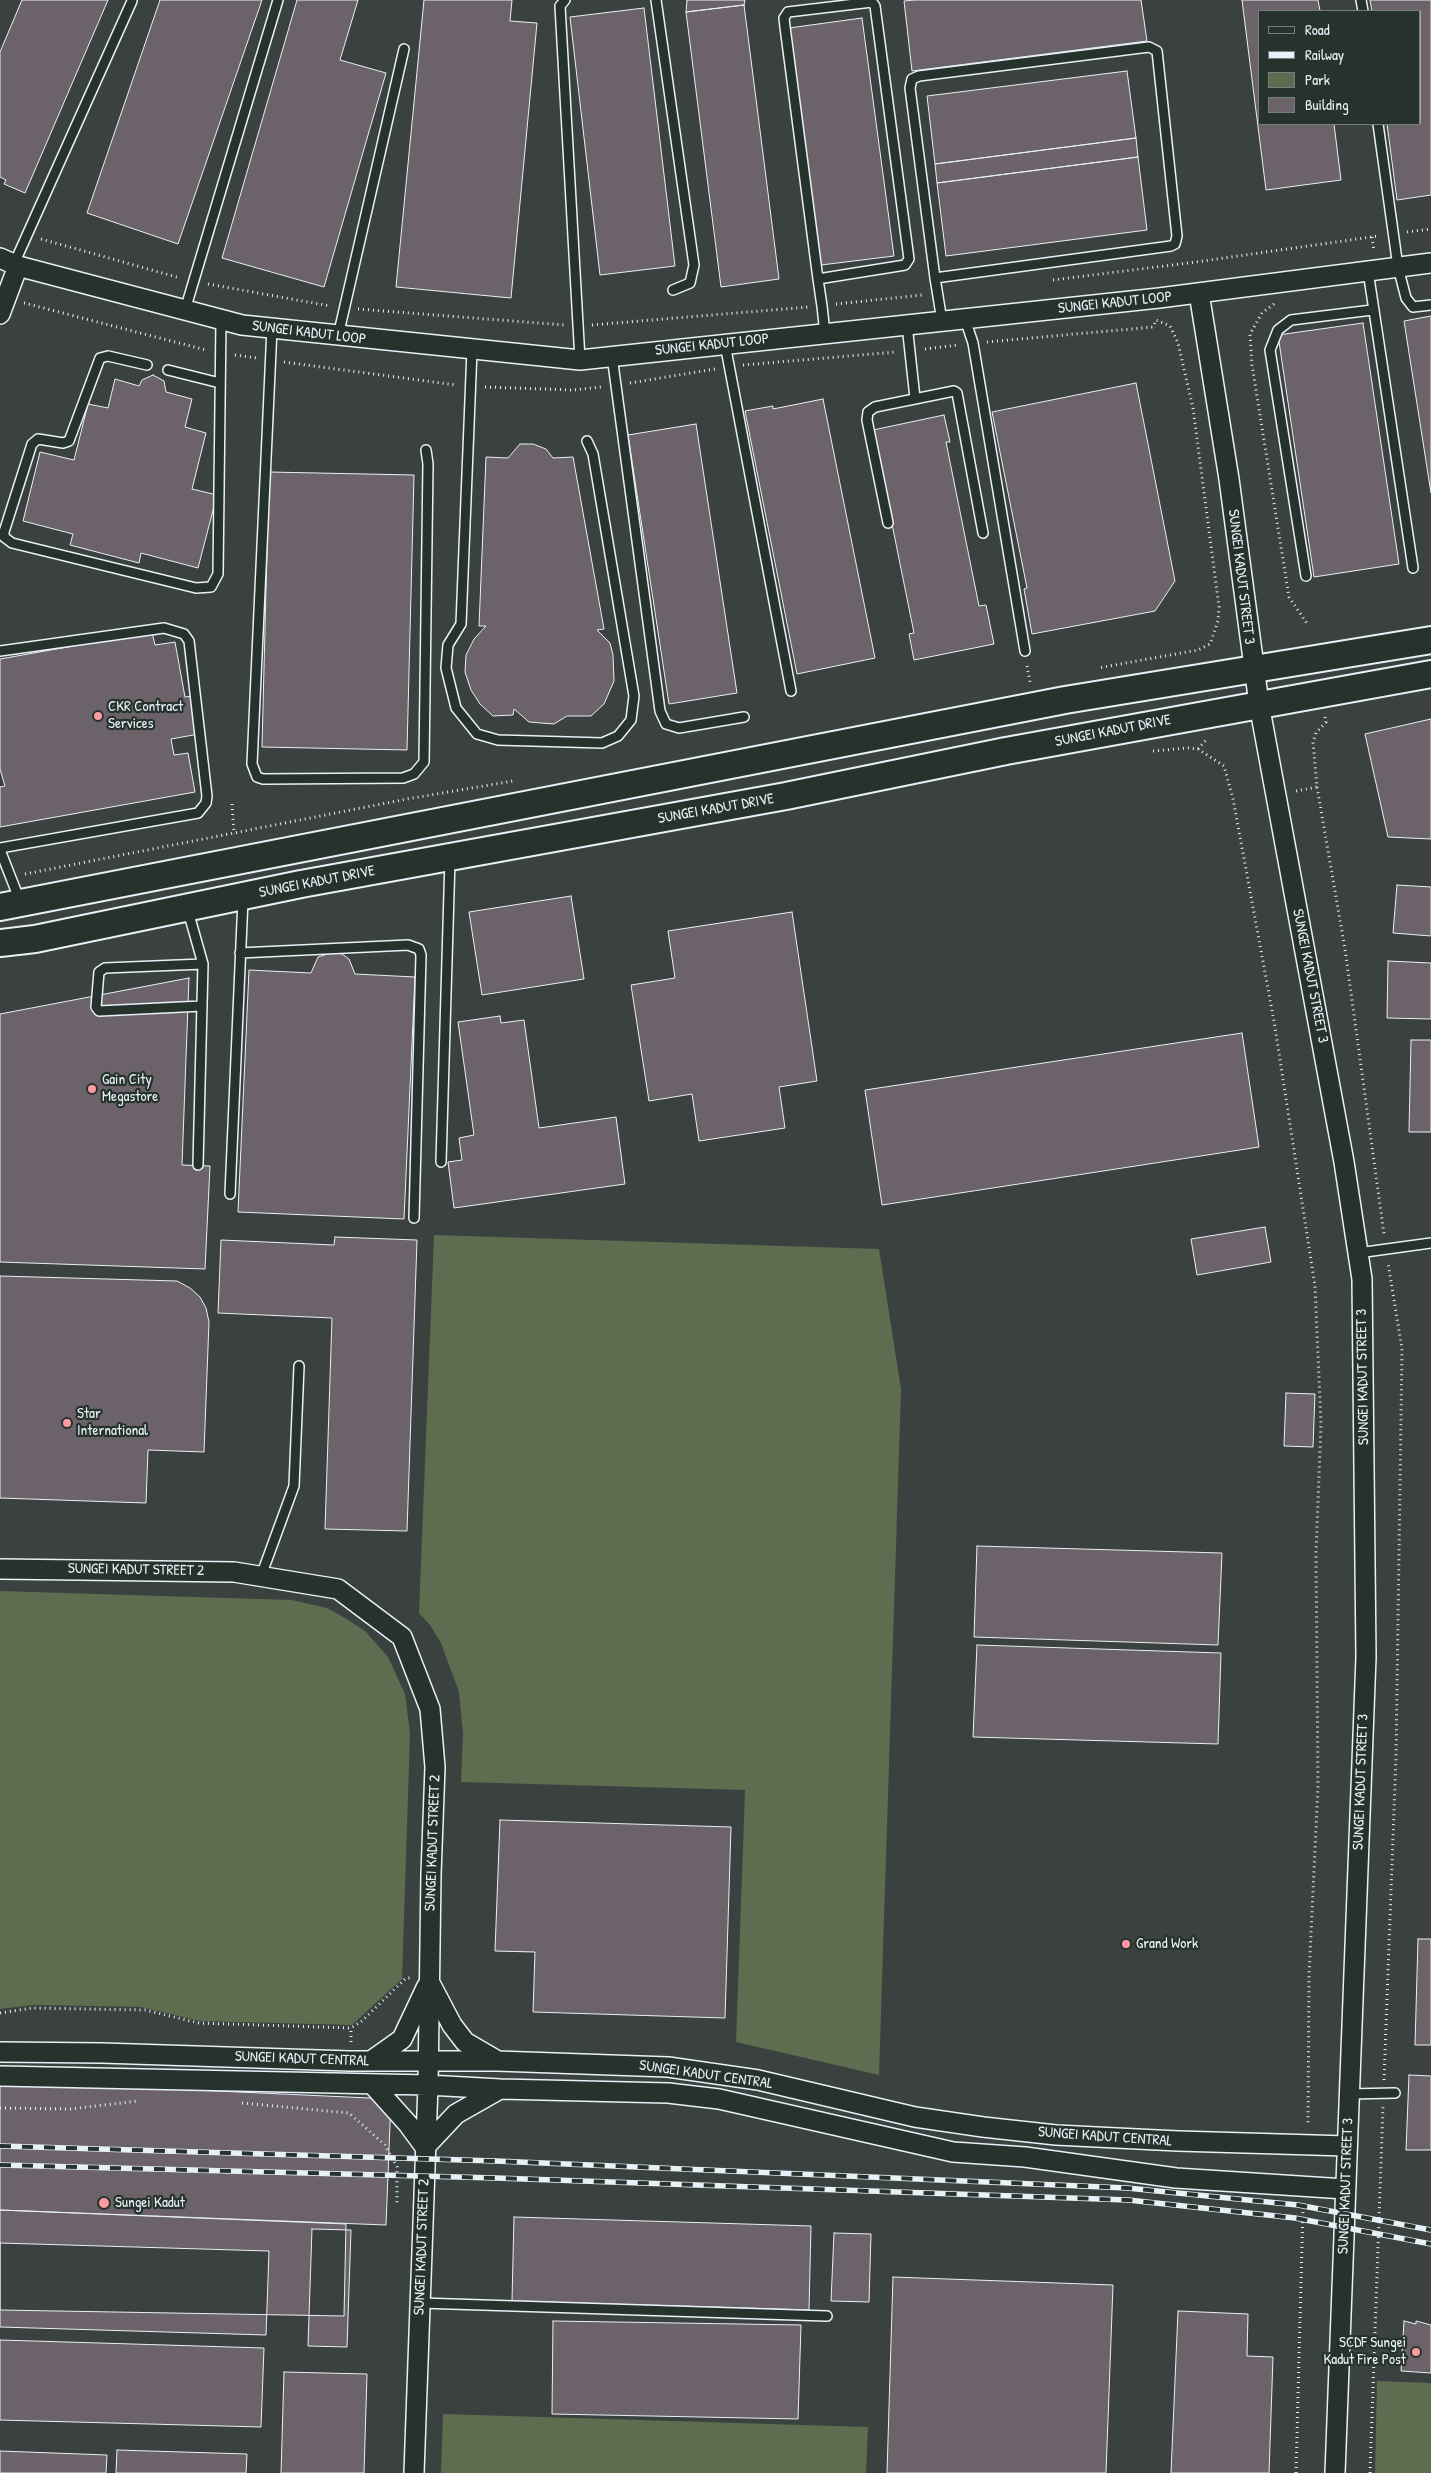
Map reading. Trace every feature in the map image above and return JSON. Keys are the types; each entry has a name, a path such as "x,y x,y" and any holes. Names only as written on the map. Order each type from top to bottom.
{"main road":[{"path":"10,905 1066,700 1254,671 1431,640"},
{"name":"SUNGEI KADUT DRIVE","path":"0,943 35,939 243,897 1259,704 1431,674"}],"street":[{"name":"SUNGEI KADUT LOOP","path":"11,263 242,325 580,360 1199,293 1431,263"},
{"path":"3,306 11,263"},
{"name":"SUNGEI KADUT STREET 3","path":"1199,293 1228,479 1259,704 1342,1152 1362,1279 1366,1657 1335,2473"},
{"name":"SUNGEI KADUT STREET 2","path":"0,1569 234,1572 338,1589 402,1637 430,1709 435,1767 429,1980 429,2060 414,2473"},
{"path":"429,1980 452,2025 465,2042 497,2061"},
{"path":"371,2061 402,2039 429,1980"},
{"name":"SUNGEI KADUT CENTRAL","path":"0,2052 371,2061 497,2061 668,2067 758,2080 915,2117 983,2128 1140,2139 1347,2146"},
{"name":"SUNGEI KADUT CENTRAL","path":"0,2076 668,2092 719,2099 953,2152 1024,2158 1176,2178 1345,2189"},
{"path":"372,2084 408,2124 425,2147 456,2114 500,2089"}],"lane":[{"path":"185,310 278,0"},
{"path":"565,0 560,6 580,360"},
{"path":"656,0 694,266 690,283 673,290"},
{"path":"11,263 27,235 132,1"},
{"path":"818,279 904,264 908,260 875,6 872,2 788,12 784,18 825,334"},
{"path":"935,278 1175,244 1177,236 1157,51 1149,47 919,76 912,79 910,88 935,278 942,321"},
{"path":"338,336 404,49"},
{"path":"1378,125 1398,267 1406,298 1414,307 1431,305"},
{"path":"1368,271 1372,310 1413,568"},
{"path":"1306,576 1270,350 1278,330 1291,320 1372,310"},
{"path":"965,319 973,343 1025,651"},
{"path":"147,365 108,356 100,358 69,441 63,443 34,440 4,537 8,541 196,588 210,587 218,574 221,320"},
{"path":"907,325 915,398"},
{"path":"272,328 252,764 257,777 263,779 403,778 414,774 424,762 428,455 426,450"},
{"path":"725,344 791,691"},
{"path":"472,350 461,624 448,645 446,668 456,708 476,734 498,740 602,743 618,736 631,720 634,696 593,454 587,441"},
{"path":"612,356 660,711 666,724 678,728 744,717"},
{"path":"168,370 220,383"},
{"path":"888,523 867,416 868,412 875,407 950,391 957,393 983,534"},
{"path":"0,651 164,628 184,634 189,641 207,796 206,803 198,813 0,849 10,877 10,905"},
{"path":"441,1162 450,859"},
{"path":"230,1194 243,897"},
{"path":"187,908 202,964 198,1165"},
{"path":"240,953 408,945 419,949 421,955 414,1218"},
{"path":"202,964 105,968 99,972 96,1007 100,1011 202,1006"},
{"path":"1358,1253 1431,1243"},
{"path":"261,1576 294,1486 299,1366"},
{"path":"1349,2094 1395,2094"},
{"path":"420,2303 827,2316"}],"path":[{"path":"1043,281 1431,229"},
{"path":"27,235 193,281 344,308 579,326 822,306 938,294"},
{"path":"3,306 221,354 471,387 573,390 729,366 1153,327 1156,320 1170,326 1178,343 1193,408 1219,607 1218,621 1210,644 1198,650 1093,669"},
{"path":"1027,666 1030,682"},
{"path":"1020,684 1038,680"},
{"path":"1147,752 1188,748 1198,749 1224,766 1233,800 1274,1021 1316,1286 1321,1424 1316,1553 1318,1786 1309,1976 1307,2145"},
{"path":"10,877 407,798 514,781"},
{"path":"232,804 237,862"},
{"path":"0,2013 32,2008 145,2010 199,2023 351,2028 362,2021 406,1978 429,1980"},
{"path":"0,2108 70,2109 145,2100"},
{"path":"240,2103 349,2113 385,2145 397,2167 397,2203"},
{"path":"1296,2473 1304,2186"},
{"path":"1370,2473 1374,2346"}],"shaded area":[{"path":"0,0 1431,0 1431,2473 0,2473"}],"green space":[{"path":"434,1235 879,1249 901,1389 879,2075 736,2042 745,1790 461,1782 463,1734 459,1692 441,1643 430,1625 419,1613"},
{"path":"0,1591 292,1600 327,1608 345,1618 365,1631 388,1657 405,1694 410,1733 402,1979 352,2025 200,2021 141,2007 34,2005 0,2009"},
{"path":"1377,2381 1431,2383 1431,2473 1375,2473"},
{"path":"443,2414 868,2427 866,2473 441,2473"}],"building":[{"path":"22,0 108,0 25,193 4,184 6,180 0,177 0,52"},
{"path":"160,0 262,0 178,244 87,213"},
{"path":"297,0 358,0 340,60 386,73 324,287 222,258"},
{"path":"424,0 512,0 510,21 537,23 511,298 396,287"},
{"path":"687,0 745,0 744,5 686,12"},
{"path":"1141,0 1147,41 912,71 904,1"},
{"path":"1242,0 1318,0 1320,10 1258,10 1258,125 1334,125 1341,180 1266,190"},
{"path":"1370,0 1431,0 1431,195 1397,200 1387,125 1421,125 1421,10 1372,10"},
{"path":"744,5 779,279 721,287 686,12"},
{"path":"644,8 675,266 600,275 570,17"},
{"path":"862,18 894,256 821,265 789,28"},
{"path":"1127,71 1136,138 935,164 927,96"},
{"path":"1136,138 1138,157 937,183 935,164"},
{"path":"1138,157 1147,230 946,256 937,183"},
{"path":"1431,316 1431,493 1404,321"},
{"path":"1363,323 1399,564 1314,577 1278,335"},
{"path":"153,375 164,381 166,392 192,399 185,427 206,433 192,489 217,495 198,568 141,553 139,563 70,545 73,534 23,521 40,452 74,460 88,404 108,408 115,379 139,386 142,380"},
{"path":"1136,383 1175,581 1155,611 1032,634 1024,589 1027,588 992,412"},
{"path":"823,399 875,658 797,674 745,411 773,406 773,409"},
{"path":"944,415 950,442 946,442 979,606 986,605 994,644 914,660 909,634 914,633 873,430"},
{"path":"696,424 737,693 669,704 628,435"},
{"path":"520,444 533,444 546,449 553,458 573,457 604,629 597,630 610,643 613,655 614,681 604,704 591,716 567,716 554,724 529,722 514,709 513,715 493,716 480,704 471,690 465,672 466,655 474,639 486,626 479,626 486,457 508,458"},
{"path":"269,472 414,475 407,750 262,747"},
{"name":"CKR Contract Services","path":"152,632 155,645 175,642 185,697 192,696 199,734 171,739 174,755 188,753 195,792 0,827 0,787 5,786 0,769 0,659"},
{"path":"1431,719 1431,839 1388,837 1365,734"},
{"path":"1397,885 1431,887 1431,936 1393,933"},
{"path":"571,896 584,979 482,995 469,912"},
{"path":"792,912 817,1081 779,1087 785,1128 699,1141 692,1094 649,1101 631,985 675,978 668,931"},
{"path":"334,952 342,954 349,959 355,974 415,977 404,1219 238,1212 249,970 311,973 318,957"},
{"path":"1388,961 1431,963 1431,1019 1387,1018"},
{"name":"Gain City Megastore","path":"189,978 182,1165 210,1166 205,1269 0,1262 0,1014"},
{"path":"500,1016 501,1023 524,1020 539,1128 616,1117 625,1184 454,1208 448,1162 462,1160 459,1138 474,1135 458,1022"},
{"path":"1242,1033 1259,1147 882,1205 865,1090"},
{"path":"1411,1040 1431,1040 1431,1132 1409,1132"},
{"path":"1265,1227 1271,1262 1197,1275 1191,1239"},
{"path":"335,1237 417,1240 407,1531 325,1529 332,1318 218,1313 221,1240 334,1245"},
{"path":"0,1276 177,1281 190,1288 200,1297 206,1308 209,1322 204,1452 148,1450 146,1503 0,1498"},
{"path":"1286,1393 1315,1394 1313,1447 1284,1446"},
{"path":"977,1546 1222,1553 1218,1645 974,1637"},
{"path":"977,1645 1221,1653 1218,1744 973,1737"},
{"path":"500,1820 731,1827 725,2018 533,2012 535,1952 495,1951"},
{"path":"1418,1939 1431,1939 1431,2045 1415,2045"},
{"path":"1409,2075 1431,2076 1431,2150 1406,2150"},
{"path":"0,2081 391,2099 386,2225 0,2210"},
{"path":"0,2210 346,2224 344,2316 0,2310"},
{"path":"514,2217 811,2226 809,2310 512,2301"},
{"path":"312,2229 351,2230 347,2347 308,2346"},
{"path":"834,2233 871,2234 869,2302 831,2301"},
{"path":"0,2243 269,2251 266,2335 0,2327"},
{"path":"893,2277 1113,2285 1106,2473 887,2473"},
{"path":"1178,2311 1248,2314 1247,2356 1273,2357 1269,2473 1171,2473"},
{"path":"553,2321 801,2325 798,2419 552,2414"},
{"name":"SCDF Sungei Kadut Fire Post","path":"1404,2321 1416,2324 1416,2321 1431,2325 1431,2373 1401,2371"},
{"path":"0,2340 264,2348 261,2427 0,2420"},
{"path":"284,2372 367,2374 364,2473 281,2473"},
{"path":"117,2450 247,2454 246,2473 116,2473"},
{"path":"0,2451 107,2455 106,2473 0,2473"}],"railway":[{"path":"0,2146 496,2161 1127,2188 1298,2205 1431,2230"},
{"path":"0,2165 496,2178 1128,2200 1295,2218 1431,2244"}],"place":[{"name":"CKR Contract Services","path":"98,716"},
{"name":"Gain City Megastore","path":"92,1089"},
{"name":"Star International","path":"67,1423"},
{"name":"Grand Work","path":"1126,1944"},
{"name":"Sungei Kadut","path":"104,2203"},
{"name":"SCDF Sungei Kadut Fire Post","path":"1416,2352"}]}
